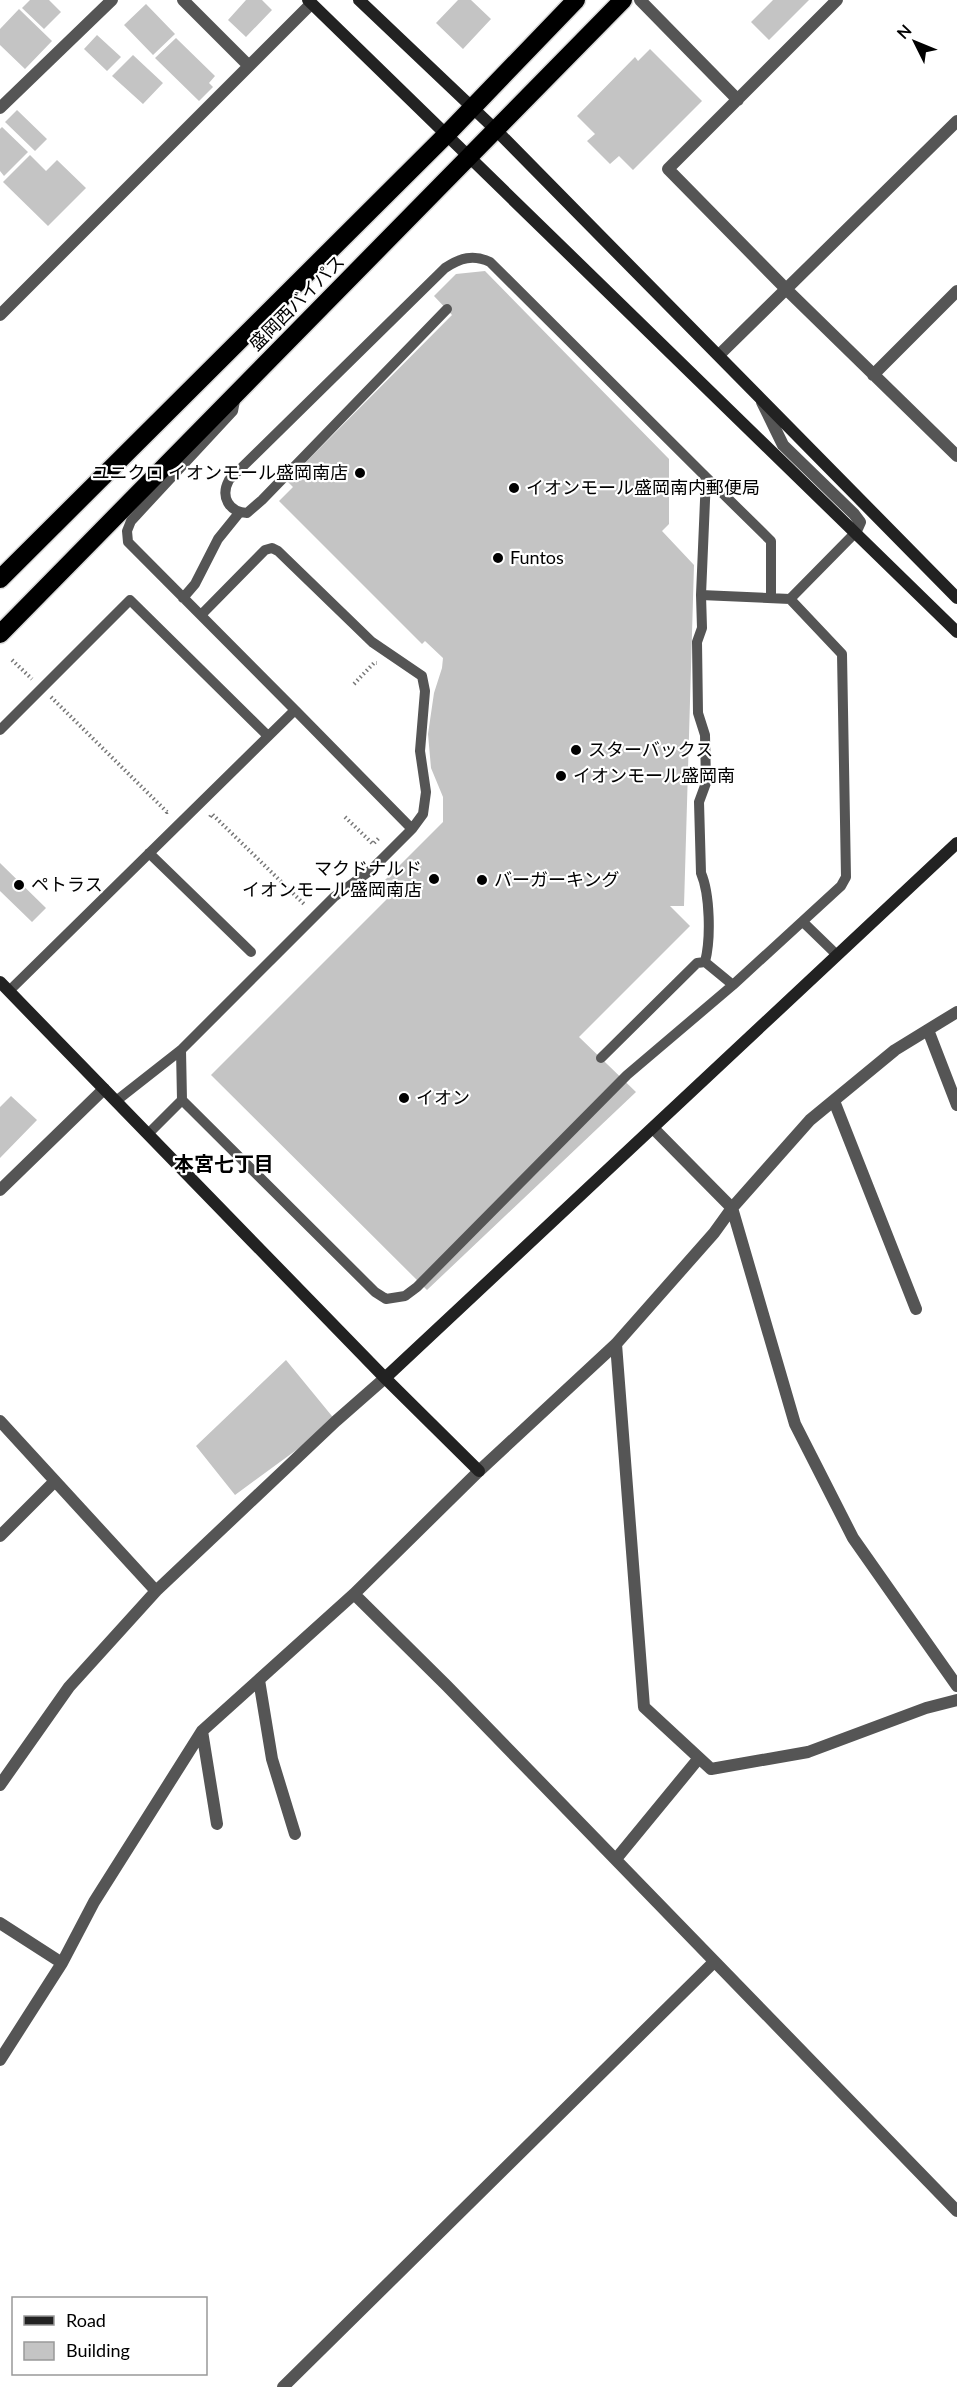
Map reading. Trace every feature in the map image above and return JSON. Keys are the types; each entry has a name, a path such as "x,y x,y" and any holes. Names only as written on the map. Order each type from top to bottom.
{"highway":[{"name":"盛岡西バイパス","path":"0,579 447,134 576,0"},
{"name":"盛岡西バイパス","path":"0,634 623,0"}],"street":[{"path":"0,108 112,0"},
{"path":"183,0 249,66"},
{"path":"359,0 497,130 957,598"},
{"path":"640,0 738,100"},
{"path":"837,0 668,169 787,290 957,456"},
{"path":"0,315 310,2 957,632"},
{"path":"719,355 957,122"},
{"path":"873,375 957,291"},
{"path":"759,396 783,445 861,522 855,533"},
{"path":"0,1785 4,1771 69,1687 156,1591 957,843"},
{"path":"4,986 385,1378 479,1471"},
{"path":"0,2060 62,1963 94,1902 202,1731 354,1594 479,1471 616,1344 810,1120 895,1050 957,1012"},
{"path":"928,1030 957,1106"},
{"path":"0,1190 104,1089"},
{"path":"834,1101 916,1309"},
{"path":"653,1128 732,1208 795,1424 853,1538 957,1686"},
{"path":"616,1344 644,1707 711,1769 808,1752 926,1708 957,1700"},
{"path":"0,1421 156,1591"},
{"path":"0,1536 55,1481"},
{"path":"354,1594 447,1686 957,2211"},
{"path":"259,1680 272,1759 295,1834"},
{"path":"202,1731 217,1824"},
{"path":"615,1859 699,1758"},
{"path":"0,1923 62,1963"},
{"path":"283,2387 714,1962"}],"lane":[{"path":"447,309 262,500 247,513 239,513 232,508 224,496 229,480 445,268 457,260 469,257 481,258 490,262 771,542 771,598"},
{"path":"237,394 233,411 131,521 127,531 128,542 412,830"},
{"path":"705,962 708,948 705,883 701,873 699,802 706,783 705,735 698,713 697,642 702,628 701,595 706,477"},
{"path":"183,598 195,584 218,539 239,513"},
{"path":"701,595 790,598 855,533"},
{"path":"116,1101 181,1050 334,897 371,870 412,830 423,814 426,792 420,751 425,691 422,676 372,642 278,551 272,548 265,550 201,615"},
{"path":"181,1050 182,1100 375,1292 386,1299 405,1296 417,1287 627,1076 733,985 842,886 846,877 842,654 790,598"},
{"path":"0,730 130,600 267,736"},
{"path":"4,986 149,853 294,710"},
{"path":"149,853 251,952"},
{"path":"803,922 837,956"},
{"path":"601,1058 697,963 705,962 733,985"},
{"path":"148,1134 182,1100"}],"path":[{"path":"12,660 32,680"},
{"path":"354,684 374,663 384,663"},
{"path":"48,694 167,812 173,806"},
{"path":"208,819 212,814 305,905"},
{"path":"345,817 373,844 380,837"}],"building":[{"path":"30,0 49,0 61,12 44,29 22,8"},
{"path":"246,0 262,0 272,10 246,37 228,20"},
{"path":"458,0 471,0 491,19 463,49 436,23"},
{"path":"773,0 809,0 769,40 751,22"},
{"path":"146,4 175,34 153,55 124,25"},
{"path":"19,9 52,41 25,69 0,45 0,29"},
{"path":"97,35 121,57 107,71 84,49"},
{"path":"176,38 215,76 209,83 213,87 199,101 155,58"},
{"path":"650,49 702,101 633,170 619,156 610,164 587,141 595,134 577,116 635,57 638,61"},
{"path":"133,55 163,83 143,104 112,76"},
{"path":"17,110 47,139 35,151 5,122"},
{"path":"2,127 28,152 4,176 0,171 0,129"},
{"path":"30,155 46,171 57,160 86,188 48,226 3,182"},
{"name":"イオンモール盛岡南","path":"485,271 669,459 669,524 662,531 694,565 684,906 670,906 690,926 579,1037 636,1092 427,1290 211,1075 395,891 385,880 443,822 443,797 431,768 428,734 434,693 443,658 425,641 422,644 279,501 293,487 287,481 452,315 434,296 456,274"},
{"path":"0,863 46,908 32,922 0,891"},
{"path":"11,1096 37,1120 0,1158 0,1107"},
{"path":"286,1360 336,1421 235,1495 196,1446"}],"place":[{"name":"ユニクロ イオンモール盛岡南店","path":"360,473"},
{"name":"イオンモール盛岡南内郵便局","path":"514,488"},
{"name":"Funtos","path":"498,558"},
{"name":"スターバックス","path":"576,750"},
{"name":"イオンモール盛岡南","path":"561,776"},
{"name":"マクドナルド イオンモール盛岡南店","path":"434,879"},
{"name":"バーガーキング","path":"482,880"},
{"name":"ペトラス","path":"19,885"},
{"name":"イオン","path":"404,1098"}],"district":[{"name":"本宮七丁目","path":"224,1164"}]}
